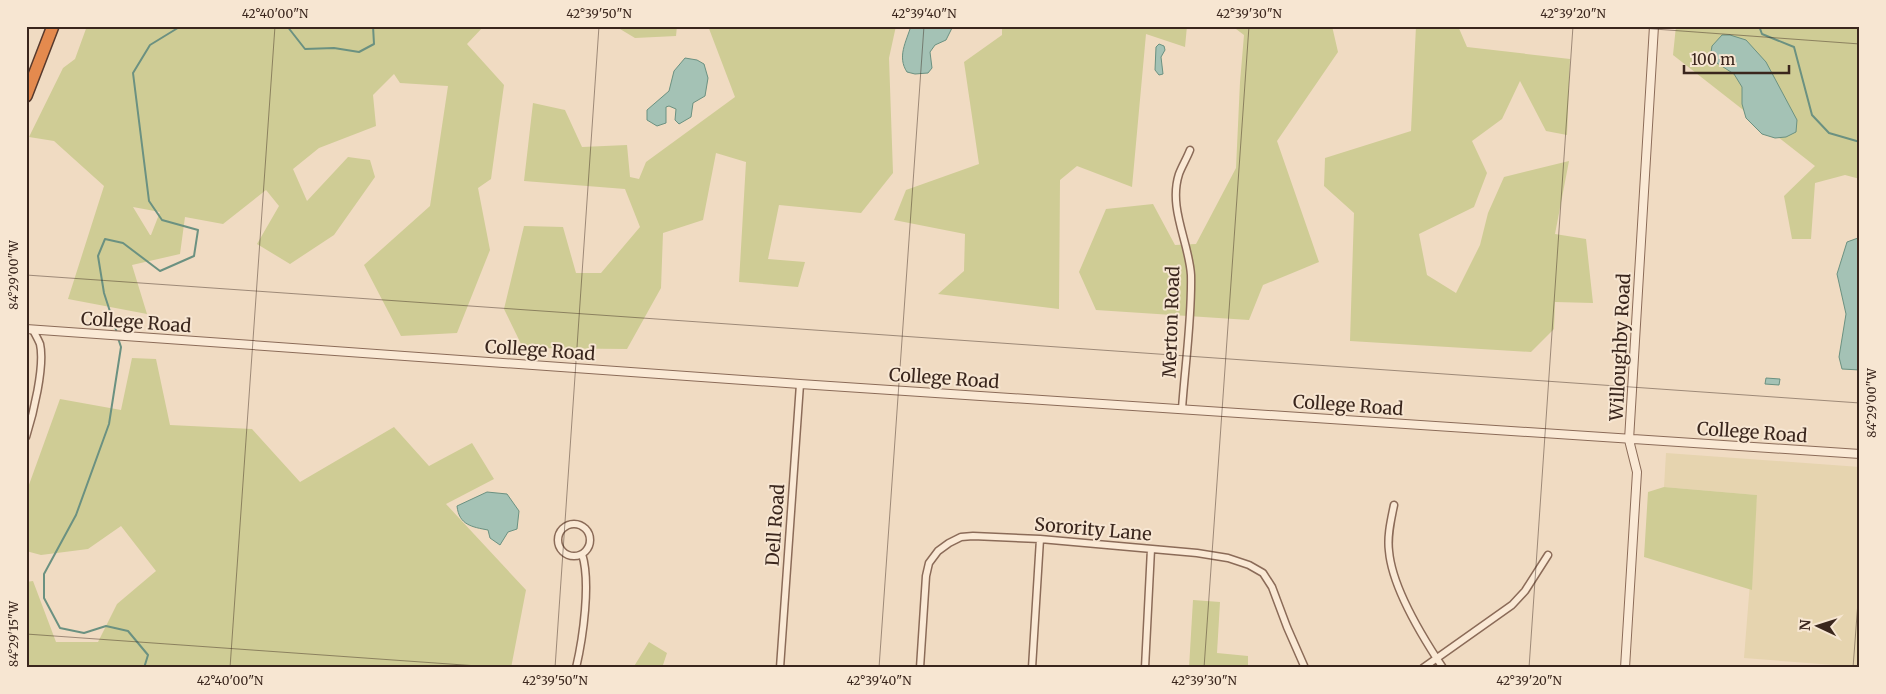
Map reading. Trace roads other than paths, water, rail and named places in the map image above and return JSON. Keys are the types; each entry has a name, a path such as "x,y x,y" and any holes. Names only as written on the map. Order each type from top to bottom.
{"highway":[{"path":"26,96 53,26"}],"street":[{"name":"Willoughby Road","path":"1625,668 1637,472 1629,440 1654,29"},
{"name":"Merton Road","path":"1182,409 1191,278 1187,247 1176,205 1176,188 1179,175 1190,150"},
{"name":"College Road","path":"30,329 800,384 1860,454"},
{"path":"26,437 36,398 41,353 40,343 30,329"},
{"name":"Dell Road","path":"780,668 800,384"},
{"path":"1394,505 1388,539 1389,554 1398,584 1418,628 1443,668"},
{"path":"573,524 583,527 587,531 590,541 589,546 582,554 572,556 563,552 558,537 564,528 573,524"},
{"name":"Sorority Lane","path":"920,668 926,576 929,563 938,551 949,543 961,537 973,536 1150,549 1228,558 1249,565 1263,573 1272,587 1305,668"},
{"path":"1032,668 1040,540"},
{"path":"1145,668 1150,549"},
{"path":"576,668 582,636 585,591 585,563 582,554"},
{"path":"1423,668 1512,606 1525,591 1548,555"}],"waterway":[{"path":"117,333 104,293 98,256 105,239 123,243 160,271 194,256 198,230 162,220 149,201 133,73 150,45 181,26"},
{"path":"287,26 305,49 334,48 359,52 374,44 373,26"},
{"path":"1759,26 1762,34 1794,47 1812,115 1829,133 1860,142"},
{"path":"118,338 121,347 109,424 76,515 44,574 44,598 60,628 84,633 106,626 128,631 148,655 144,668"}]}
